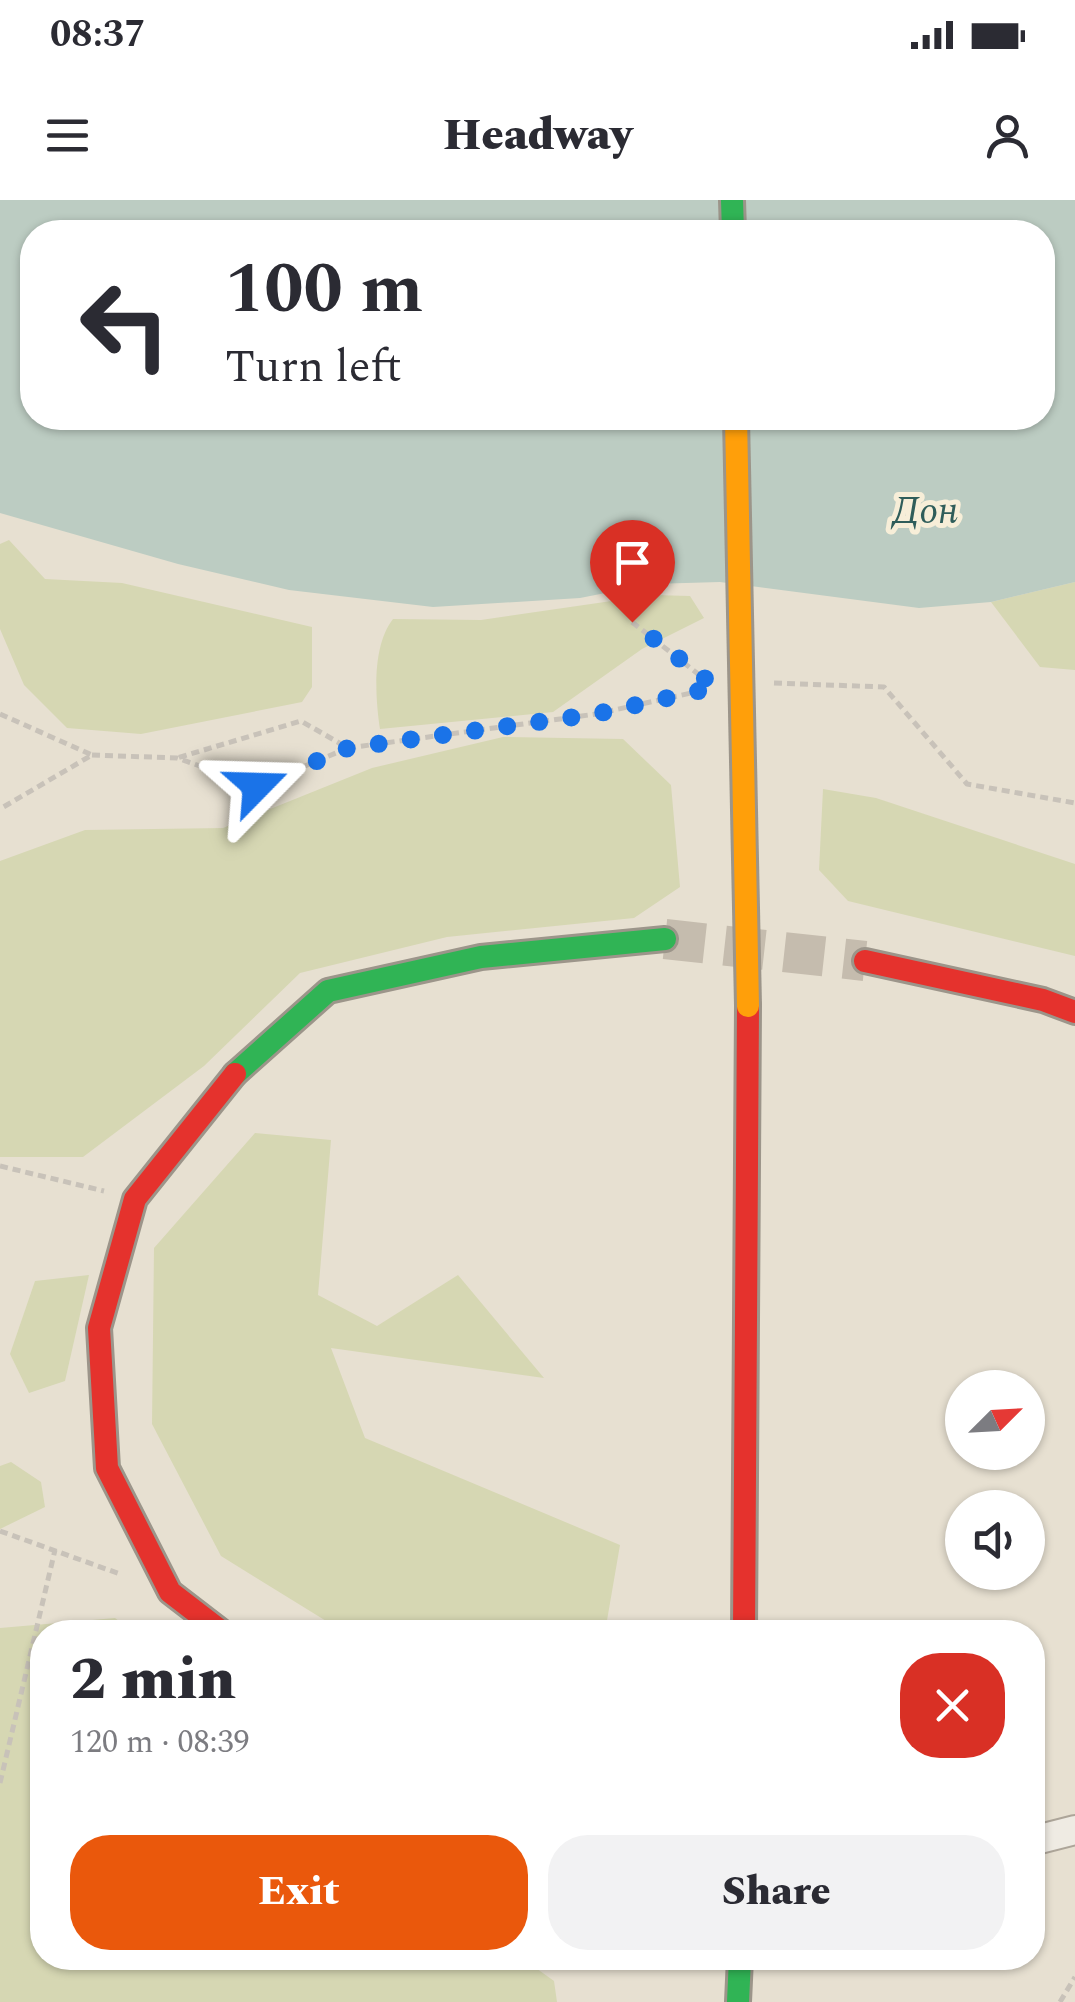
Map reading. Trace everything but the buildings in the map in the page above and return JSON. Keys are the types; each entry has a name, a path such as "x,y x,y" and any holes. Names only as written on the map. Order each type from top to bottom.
{"street":[{"path":"736,430 748,1006 744,1620"},
{"path":"206,1620 170,1592 106,1468 99,1328 135,1199 221,1087 328,991 481,957 665,939"},
{"path":"865,960 1044,1000 1075,1012"},
{"path":"1045,1838 1075,1830"},
{"path":"738,2002 739,1970"}],"path":[{"path":"0,714 92,755 177,758 257,786 348,748 596,714 716,687 632,622"},
{"path":"706,680 726,681"},
{"path":"765,683 884,687 967,784 1075,803"},
{"path":"177,758 301,721 348,748"},
{"path":"0,809 92,755"},
{"path":"0,1166 135,1199"},
{"path":"0,1530 170,1592"},
{"path":"38,1620 55,1550"},
{"path":"0,1783 30,1656"},
{"path":"1060,2002 1075,1977"}],"green space":[{"path":"9,540 45,579 122,583 312,627 312,687 302,702 141,734 67,728 24,685 0,629 0,544"},
{"path":"1075,582 1075,670 1040,667 991,602"},
{"path":"653,595 690,596 704,618 642,649 553,712 380,729 378,657 393,619 481,620"},
{"path":"503,737 623,739 671,785 680,887 634,918 447,937 300,973 204,1066 83,1157 0,1157 0,861 85,830 223,828 372,768"},
{"path":"823,789 876,798 1075,864 1075,956 848,901 819,870"},
{"path":"255,1133 331,1140 318,1295 377,1326 458,1275 544,1378 331,1348 365,1438 620,1545 607,1620 325,1620 221,1556 152,1424 154,1248"},
{"path":"89,1275 65,1381 29,1393 10,1354 35,1281"},
{"path":"11,1462 41,1482 45,1507 0,1529 0,1466"},
{"path":"30,1625 30,1970 539,1970 554,1981 557,2002 0,2002 0,1628"}],"water":[{"name":"Дон","path":"0,200 1075,200 1075,582 991,602 919,608 720,582 651,584 580,598 433,607 289,590 178,564 0,513"}],"tunnel":[{"path":"665,939 865,961"}],"traffic: fast":[{"path":"732,200 733,220"},
{"path":"235,1074 328,991 481,957 665,939"},
{"path":"738,2002 739,1970"}],"traffic: jam":[{"path":"865,961 1043,1000 1075,1012"},
{"path":"744,1620 748,1006"},
{"path":"206,1620 170,1592 107,1468 99,1328 135,1199 235,1074"}],"traffic: slow":[{"path":"736,430 748,1006"}],"route":[{"path":"257,786 348,748 596,714 716,687 632,622"}]}
